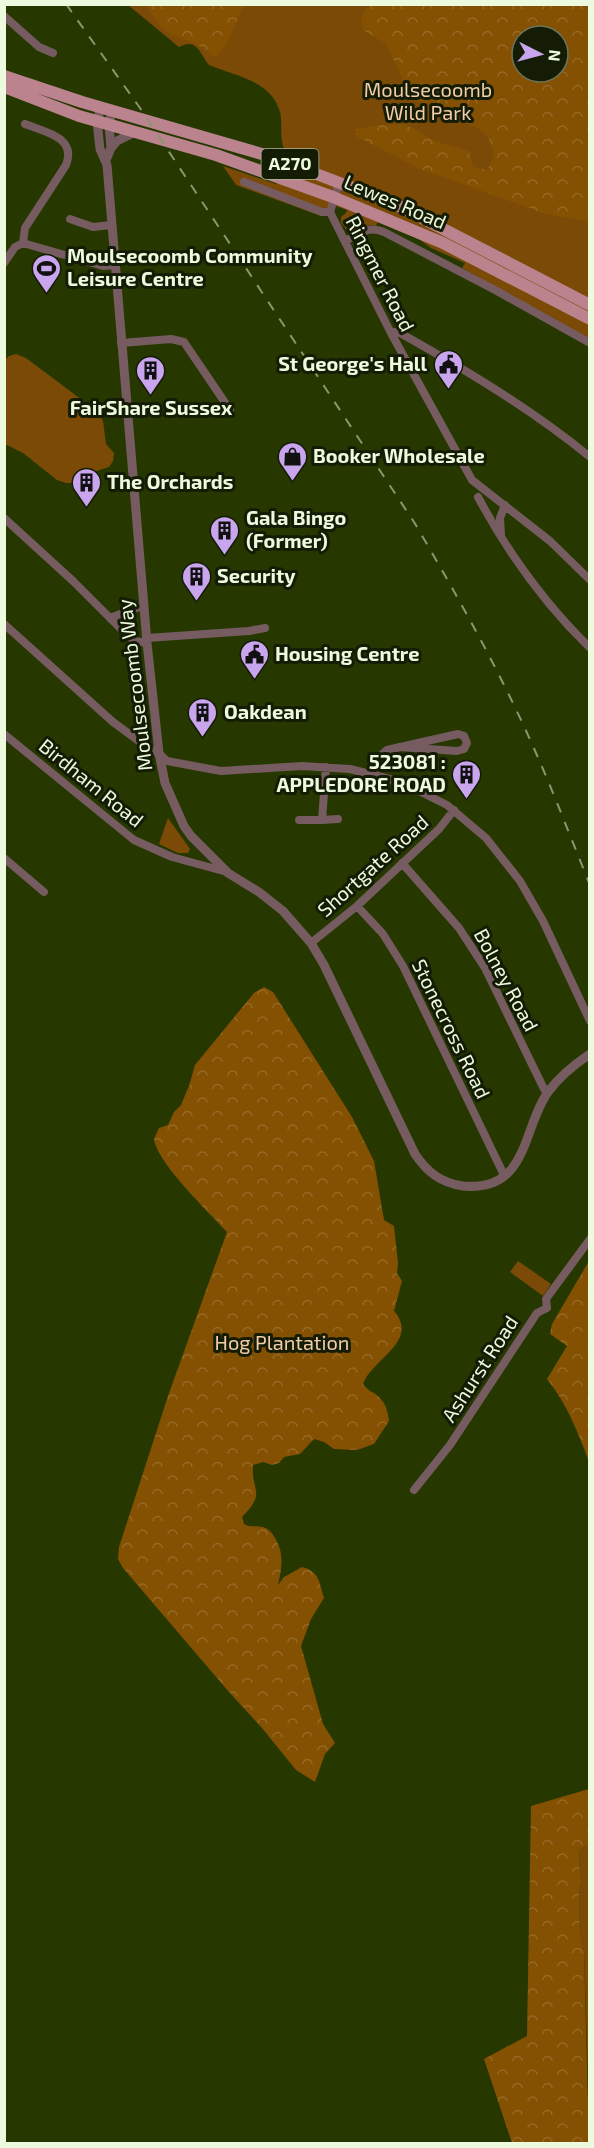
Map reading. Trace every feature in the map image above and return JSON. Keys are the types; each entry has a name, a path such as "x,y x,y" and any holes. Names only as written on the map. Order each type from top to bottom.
{"main road":[{"name":"Lewes Road","path":"4,76 269,156 395,204 590,304"},
{"name":"Lewes Road","path":"4,87 79,116 216,156 333,197 434,239 590,319"}],"street":[{"path":"4,16 39,47 53,53"},
{"name":"Moulsecoomb Way","path":"106,108 100,149 106,160 147,641 159,753 168,793 184,826 198,844 228,873 259,892 283,911 311,943 324,965 403,1131 421,1163 442,1181 464,1186 481,1185 513,1167 521,1156 548,1092 590,1054"},
{"name":"Moulsecoomb Way","path":"103,123 111,148 106,160"},
{"path":"23,243 25,228 66,165 69,156 68,146 63,140 25,124"},
{"path":"111,148 117,141 135,132"},
{"path":"244,182 322,212 330,212"},
{"name":"Ringmer Road","path":"339,183 330,212 391,333 467,472 475,484 550,541 590,580"},
{"path":"70,219 93,227 111,225"},
{"path":"345,241 364,230 374,229 384,232 590,343"},
{"path":"4,263 15,247 23,243 103,266 115,265"},
{"path":"391,333 400,333 485,382 590,457"},
{"path":"121,343 171,339 184,342 231,410"},
{"path":"478,497 503,541 540,594 590,648"},
{"path":"503,541 500,523 505,505"},
{"path":"4,518 135,641 265,628"},
{"path":"110,618 144,605"},
{"path":"4,624 113,722 167,760 222,771 326,767 374,774 412,786 454,810 493,845 526,889 590,1021"},
{"name":"Birdham Road","path":"4,734 134,840 172,857 228,873"},
{"path":"374,774 382,754 390,748 458,734 464,736 467,743 460,751 399,747"},
{"path":"322,820 326,767"},
{"name":"Shortgate Road","path":"311,943 357,906 439,829 454,810"},
{"path":"299,820 338,819"},
{"path":"4,858 44,891"},
{"name":"Bolney Road","path":"402,863 459,928 485,968 538,1078 548,1092"},
{"name":"Stonecross Road","path":"357,906 383,934 403,966 504,1174"},
{"name":"Ashurst Road","path":"414,1490 450,1445 537,1313 547,1308 546,1299 590,1239"}],"green space":[{"path":"369,4 589,5 589,222 546,214 418,168 354,135 357,129 405,124 435,141 469,151 473,167 487,170 493,159 493,150 488,137 475,126 445,116 410,95 386,44 363,30 361,18"},
{"name":"Moulsecoomb Wild Park","path":"128,5 589,5 589,340 462,268 465,263 431,248 412,234 378,221 376,226 347,230 341,223 341,217 347,210 330,204 321,216 236,185 223,166 276,184 293,156 284,149 280,112 269,93 260,86 241,76 209,65 194,45 185,44 179,47"},
{"path":"146,5 244,5 227,43 217,56 211,56 200,46 166,31"},
{"path":"16,354 26,358 98,412 103,421 106,444 114,453 109,467 93,472 77,483 66,483 57,480 23,453 5,444 5,360"},
{"path":"168,818 190,849 188,853 178,853 159,844"},
{"name":"Hog Plantation","path":"264,987 273,992 352,1117 374,1161 384,1220 394,1226 397,1273 402,1281 394,1311 401,1322 398,1341 375,1366 363,1384 381,1399 388,1415 389,1421 374,1444 357,1450 334,1449 314,1439 300,1454 284,1457 279,1463 272,1465 263,1462 253,1465 256,1497 250,1509 242,1517 244,1524 269,1530 277,1541 282,1560 278,1585 284,1577 302,1567 316,1575 320,1582 324,1598 311,1619 301,1646 323,1724 335,1743 325,1754 315,1782 296,1770 123,1568 118,1559 119,1547 168,1396 227,1232 174,1174 157,1149 154,1139 159,1128 168,1125 174,1112 181,1105 195,1065 254,993"},
{"path":"518,1261 551,1284 543,1296 510,1272"},
{"path":"589,1261 589,1462 566,1408 547,1379 567,1346 550,1334 552,1324"},
{"path":"589,1789 589,1844 580,1850 579,1864 582,1881 579,1889 580,1933 584,1951 589,2143 512,2143 484,2059 527,2036 531,1806"},
{"path":"589,1844 589,2108 584,1951 580,1933 579,1889 582,1881 579,1864 580,1850"}],"railway":[{"path":"66,4 140,108 414,522 463,607 523,723 590,885"}],"place":[{"name":"Moulsecoomb Community Leisure Centre","path":"46,294"},
{"name":"St George's Hall","path":"448,390"},
{"name":"FairShare Sussex","path":"151,396"},
{"name":"Booker Wholesale","path":"292,482"},
{"name":"The Orchards","path":"86,508"},
{"name":"Gala Bingo (Former)","path":"225,556"},
{"name":"Security","path":"196,602"},
{"name":"Housing Centre","path":"254,680"},
{"name":"Oakdean","path":"203,738"},
{"name":"523081 : APPLEDORE ROAD","path":"467,800"}]}
